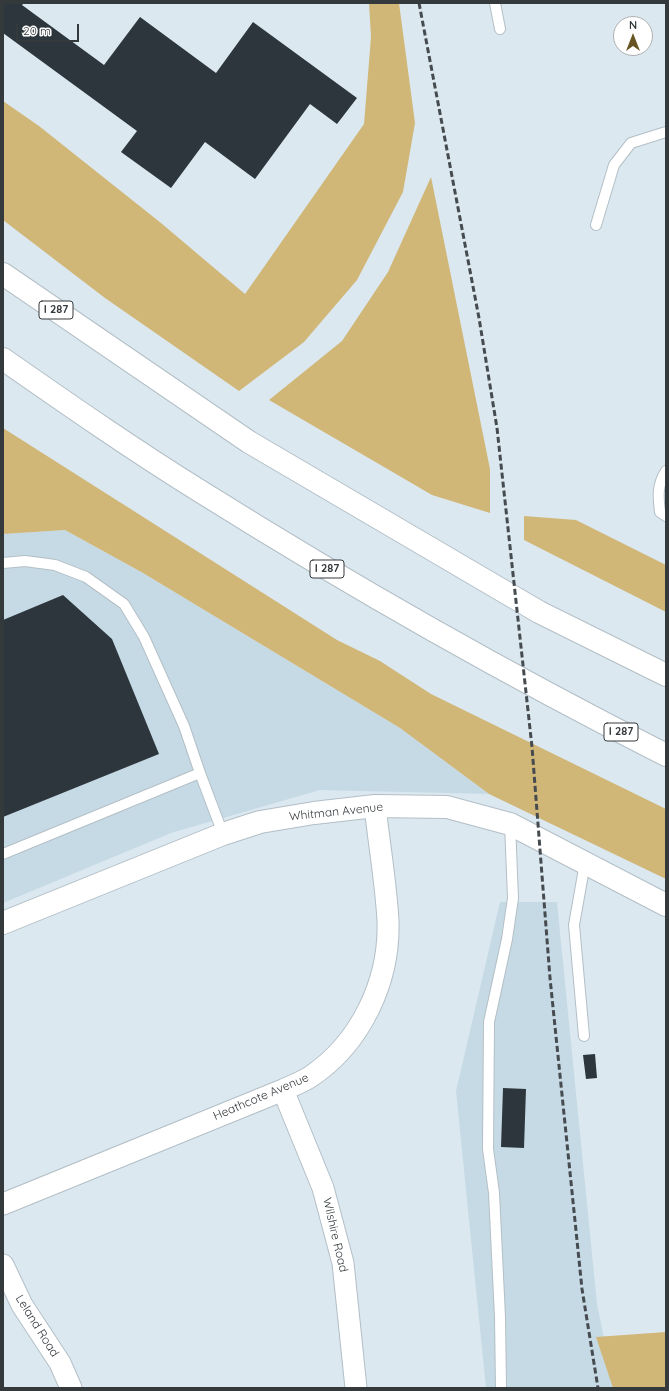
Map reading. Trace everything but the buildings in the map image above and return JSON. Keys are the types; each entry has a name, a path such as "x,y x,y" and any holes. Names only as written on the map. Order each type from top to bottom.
{"main road":[{"name":"I 287","path":"3,274 249,442 539,612 666,675"},
{"name":"I 287","path":"3,359 201,492 325,567 577,710 666,755"},
{"name":"Whitman Avenue","path":"3,923 223,834 260,822 375,806 447,806 510,824 666,905"}],"street":[{"name":"Heathcote Avenue","path":"3,1204 283,1090 310,1077 332,1058 358,1030 371,1005 382,978 387,952 388,921 375,806"},
{"name":"Wilshire Road","path":"283,1090 323,1188 343,1263 356,1388"},
{"name":"Leland Road","path":"3,1265 22,1305 60,1363 71,1388"}],"lane":[{"path":"495,3 500,29"},
{"path":"596,225 614,165 631,143 666,132"},
{"path":"666,471 660,480 658,499 660,512 666,516"},
{"path":"3,563 25,561 55,565 86,577 124,604 144,636 184,726 223,834"},
{"path":"3,854 200,773"},
{"path":"501,1388 494,1193 488,1149 489,1022 507,939 513,898 510,824"},
{"path":"584,1036 574,926 585,863"}],"shaded area":[{"path":"369,3 399,3 415,123 403,192 357,280 304,342 239,391 105,298 3,220 3,101 39,126 161,223 245,294 364,124 371,37"},
{"path":"431,177 490,469 490,513 432,495 269,400 342,341 388,272"},
{"path":"3,428 337,640 380,661 431,694 666,809 666,879 489,794 400,728 143,573 65,530 3,534"},
{"path":"524,516 576,520 666,565 666,612 524,540"},
{"path":"65,530 143,573 400,728 489,794 320,790 171,833 3,903 3,534"},
{"path":"500,902 557,902 597,1304 614,1388 486,1388 456,1091"},
{"path":"666,1332 666,1388 613,1388 596,1337"}],"railway":[{"path":"419,3 479,318 497,428 532,747 550,978 582,1289 598,1388"}]}
